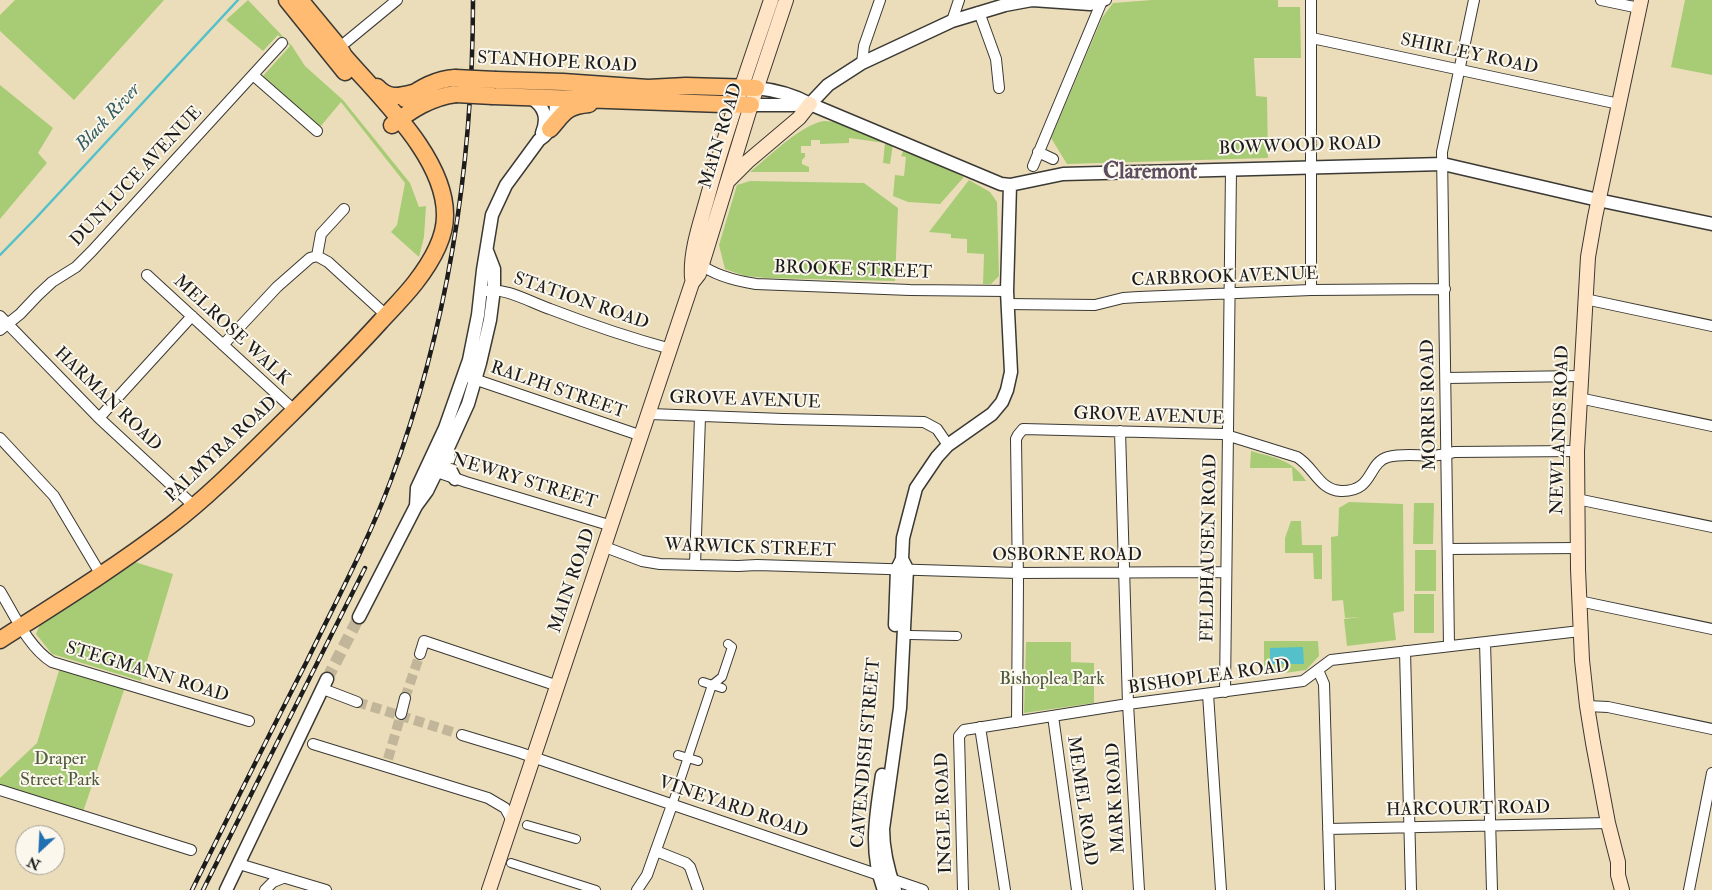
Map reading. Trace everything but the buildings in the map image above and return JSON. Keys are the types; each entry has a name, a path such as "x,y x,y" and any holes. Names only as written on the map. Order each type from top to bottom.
{"main road":[{"path":"287,0 313,34 391,118"},
{"path":"300,0 386,94 396,97 413,93"},
{"name":"MAIN ROAD","path":"489,890 650,414 692,283 698,274 697,263 704,208 743,104 771,0"},
{"name":"MAIN ROAD","path":"748,88 786,0"},
{"name":"NEWLANDS ROAD","path":"1630,890 1618,862 1608,823 1587,706 1580,631 1577,451 1588,257 1598,200 1640,4"},
{"path":"343,45 344,56 391,118 418,160 429,182 435,203 435,249"},
{"name":"STANHOPE ROAD","path":"391,118 413,93 436,81 456,86 563,82 648,88 686,86 748,88"},
{"path":"496,85 502,84 547,90 555,98"},
{"name":"STANHOPE ROAD","path":"496,85 531,98 623,99 743,104"},
{"name":"STANHOPE ROAD","path":"391,118 444,95 456,86"},
{"path":"545,135 564,112 573,106 623,99"},
{"name":"MAIN ROAD","path":"697,263 727,181 743,104"},
{"path":"727,181 799,118 810,104"},
{"name":"PALMYRA ROAD","path":"0,640 102,575 194,506 352,353 415,282 435,249 445,224 444,204 442,192 432,167 408,130 391,118"},
{"name":"NEWLANDS ROAD","path":"1618,862 1617,869 1622,890"}],"street":[{"path":"343,45 397,0"},
{"path":"862,63 864,46 880,0"},
{"path":"952,21 959,0"},
{"path":"810,104 828,85 862,63 952,21 978,12 1032,0 1090,4 1104,0"},
{"path":"1032,166 1104,0"},
{"path":"1311,0 1311,290"},
{"name":"MORRIS ROAD","path":"1449,646 1442,152 1474,0"},
{"path":"1601,0 1640,4"},
{"path":"978,12 996,59 999,88"},
{"name":"SHIRLEY ROAD","path":"1312,38 1619,104"},
{"name":"DUNLUCE AVENUE","path":"2,323 52,282 76,267 92,251 282,43"},
{"path":"253,75 317,131"},
{"name":"BOWWOOD ROAD","path":"748,88 772,89 788,93 1001,184 1010,185 1063,174 1443,164 1712,224"},
{"path":"531,98 541,106 546,116 545,135"},
{"path":"359,617 416,506 417,488 448,448 468,404 488,232 498,201 511,177 545,135 556,114 555,98"},
{"name":"BOWWOOD ROAD","path":"743,104 810,104"},
{"path":"1038,152 1053,158"},
{"name":"FELDHAUSEN ROAD","path":"1225,692 1231,169"},
{"name":"CAVENDISH STREET","path":"888,883 874,853 874,833 893,705 906,525 916,488 929,468 948,445 992,414 1005,396 1010,372 1007,298 1010,185"},
{"path":"317,256 321,234 344,209"},
{"path":"431,470 445,428 470,378 490,320 494,289 494,268 487,249"},
{"path":"223,345 277,287 310,258 317,256 328,262 386,315"},
{"name":"BROOKE STREET","path":"697,263 739,281 756,284 910,290 1007,298"},
{"name":"MELROSE WALK","path":"147,275 294,410"},
{"name":"CARBROOK AVENUE","path":"1007,298 1095,305 1123,298 1311,290 1445,288"},
{"name":"STATION ROAD","path":"481,296 487,290 494,289 510,293 550,309 671,349"},
{"path":"1585,299 1712,326"},
{"path":"99,418 192,316"},
{"name":"HARMAN ROAD","path":"2,323 99,418 194,506"},
{"path":"1446,378 1580,376"},
{"name":"RALPH STREET","path":"470,378 642,436"},
{"path":"1579,398 1712,426"},
{"name":"GROVE AVENUE","path":"650,414 924,422 937,429 948,445"},
{"path":"695,565 700,416"},
{"name":"GROVE AVENUE","path":"1017,573 1016,439 1020,432 1028,428 1229,435 1297,457 1305,462 1324,486 1334,491 1357,489 1367,481 1385,458 1397,456 1440,456 1454,452 1577,451"},
{"name":"MARK ROAD","path":"1120,431 1128,704 1139,890"},
{"path":"0,438 54,496 102,575"},
{"path":"448,448 449,467 455,479"},
{"name":"NEWRY STREET","path":"431,470 455,479 612,526"},
{"path":"1577,499 1712,527"},
{"name":"WARWICK STREET","path":"604,548 650,562 695,565 877,569 902,566"},
{"path":"1448,550 1578,548"},
{"name":"OSBORNE ROAD","path":"902,566 1017,573 1226,572"},
{"path":"1017,573 1017,722"},
{"name":"STEGMANN ROAD","path":"0,591 36,647 45,658 52,662 249,721"},
{"path":"1579,601 1712,629"},
{"name":"BISHOPLEA ROAD","path":"959,736 964,730 980,727 1128,704 1303,682 1331,660 1580,631"},
{"path":"910,635 957,636"},
{"path":"420,654 424,642 558,686"},
{"path":"1485,642 1492,890"},
{"path":"637,890 647,874 656,850 712,685 722,678 732,647 728,644"},
{"path":"1405,651 1412,890"},
{"path":"1318,670 1324,684 1330,890"},
{"path":"703,682 722,688"},
{"path":"226,890 325,684 356,702"},
{"path":"1208,694 1221,890"},
{"path":"401,714 405,698"},
{"path":"1587,706 1608,707 1712,728"},
{"name":"MEMEL ROAD","path":"1053,716 1077,890"},
{"path":"980,727 1005,890"},
{"name":"VINEYARD ROAD","path":"462,735 533,757 672,805 888,883 922,890"},
{"name":"INGLE ROAD","path":"959,736 963,890"},
{"path":"313,744 388,763 488,798 505,808 512,821"},
{"path":"678,755 698,761"},
{"path":"1688,889 1712,773"},
{"path":"0,790 191,850"},
{"name":"HARCOURT ROAD","path":"1328,829 1608,823"},
{"path":"526,825 576,839"},
{"path":"1701,825 1712,827"},
{"path":"656,850 686,863 690,867 698,890"},
{"path":"511,863 596,890"},
{"path":"239,864 326,890"},
{"path":"265,890 273,882 284,878"}],"green space":[{"path":"15,0 164,0 74,100 0,31 0,15"},
{"path":"248,0 292,46 305,66 343,100 410,183 419,207 426,206 424,237 419,257 391,232 397,225 405,183 341,102 320,127 263,76 290,46 278,35 263,51 226,20"},
{"path":"1152,0 1278,0 1278,7 1300,7 1301,58 1254,58 1256,96 1267,97 1268,158 1067,164 1051,138 1102,18 1113,3"},
{"path":"1685,0 1712,0 1712,75 1671,67"},
{"path":"0,85 53,128 38,153 47,163 0,219"},
{"path":"824,121 842,122 893,144 890,164 883,163 885,143 849,138 849,143 820,144 820,140 811,140 811,146 801,146 801,153 805,153 802,164 809,167 809,172 750,172 805,128"},
{"path":"904,149 964,177 940,204 908,202 893,196 895,175 904,176 906,157 901,156"},
{"path":"969,180 990,192 997,202 999,276 991,284 983,284 984,254 967,253 967,239 951,238 951,234 929,232"},
{"path":"750,181 864,183 898,208 895,281 767,278 745,276 725,269 719,245 737,185"},
{"path":"1251,451 1282,460 1295,468 1306,481 1293,481 1292,468 1250,468"},
{"path":"1349,502 1403,504 1404,611 1393,613 1396,640 1347,646 1344,619 1360,617 1345,618 1343,600 1332,601 1331,537 1338,536 1339,508"},
{"path":"1414,503 1434,503 1433,544 1413,544"},
{"path":"1291,521 1301,521 1302,545 1322,545 1322,579 1314,579 1313,553 1285,553 1285,538"},
{"path":"1415,550 1436,550 1436,591 1415,591"},
{"path":"135,562 173,574 141,681 52,654 36,634 40,625"},
{"path":"1414,594 1434,594 1434,633 1414,633"},
{"path":"1264,641 1318,641 1319,656 1306,670 1264,676"},
{"name":"Bishoplea Park","path":"1026,642 1071,642 1071,662 1094,663 1094,703 1024,713"},
{"name":"Draper Street Park","path":"61,664 126,684 82,815 0,790 0,778 37,743"}],"water":[{"path":"1303,647 1304,664 1270,664 1270,648"}],"waterway":[{"name":"Black River","path":"0,255 238,0"}],"tunnel":[{"path":"327,679 359,617"},
{"path":"405,698 420,654"},
{"path":"357,702 462,735"},
{"path":"388,759 401,714"}],"railway":[{"path":"192,890 362,549 391,480 411,422 442,304 462,183 472,61 473,0"},
{"path":"203,890 365,568"}],"district":[{"name":"Claremont","path":"1150,173"}]}
